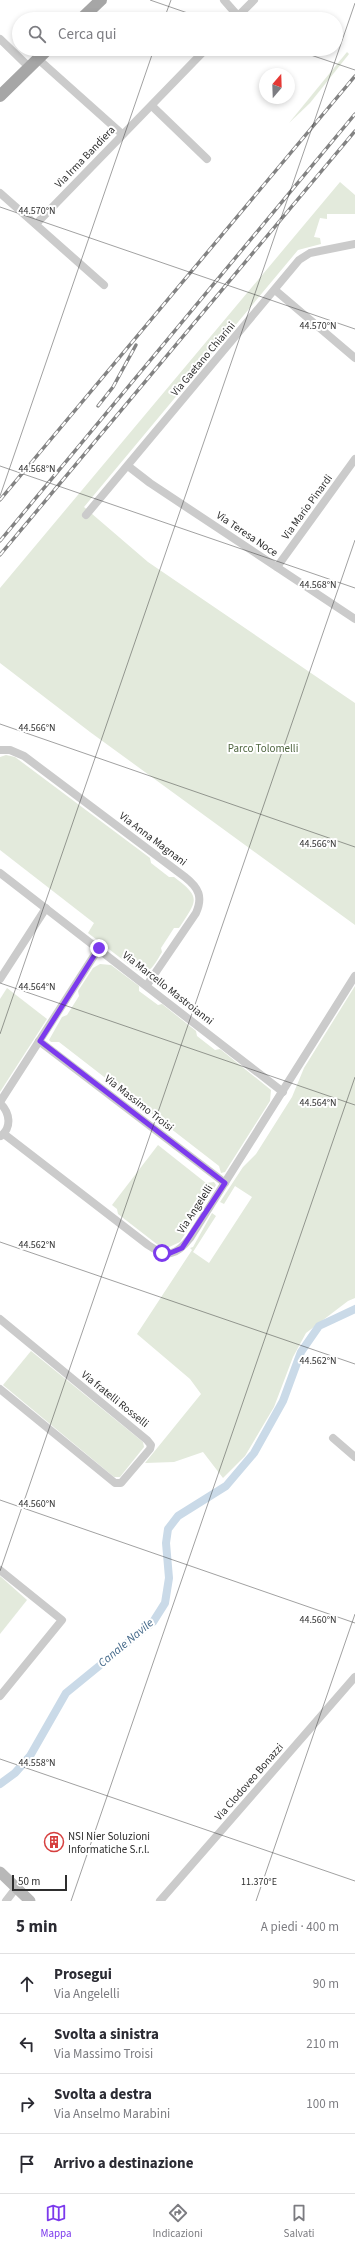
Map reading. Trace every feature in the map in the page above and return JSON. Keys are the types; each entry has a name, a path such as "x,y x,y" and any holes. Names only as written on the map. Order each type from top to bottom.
{"main road":[{"path":"88,12 101,0"},
{"path":"0,96 40,56"}],"street":[{"path":"224,0 233,12"},
{"path":"243,12 254,0"},
{"path":"0,39 12,48"},
{"path":"23,56 122,134"},
{"name":"Via Irma Bandiera","path":"36,224 199,56"},
{"path":"152,106 207,159"},
{"path":"0,192 104,284"},
{"name":"Via Gaetano Chiarini","path":"86,516 304,256 355,244"},
{"path":"275,290 355,358"},
{"name":"Via Mario Pinardi","path":"277,568 355,459"},
{"name":"Via Teresa Noce","path":"128,466 144,479 355,619"},
{"name":"Via Anna Magnani","path":"0,750 10,750 24,756 185,877 198,890 200,904 196,913 147,985"},
{"name":"Via Marcello Mastroianni","path":"0,873 147,985 283,1092"},
{"path":"0,979 46,908"},
{"path":"2,1135 9,1122 8,1115 0,1103 99,948"},
{"name":"Via Angelelli","path":"2,1135 148,1245 162,1253 168,1254 182,1248 283,1092 355,976"},
{"name":"Via Massimo Troisi","path":"40,1041 225,1183"},
{"name":"Via fratelli Rosselli","path":"0,1319 147,1440 151,1446 150,1449 121,1483 115,1483 0,1389"},
{"path":"333,1438 355,1457"},
{"path":"0,1570 62,1620 0,1696"},
{"name":"Via Clodoveo Bonazzi","path":"160,1901 355,1677"},
{"path":"0,1872 30,1901"},
{"path":"6,1901 16,1888"}],"green space":[{"path":"347,52 349,54 310,103 289,123"},
{"name":"Parco Tolomelli","path":"340,182 355,195 355,214 327,214 327,219 320,218 314,237 320,238 321,244 298,250 84,507 148,562 355,703 355,925 90,732 0,663 0,588"},
{"path":"6,755 15,757 150,858 151,863 169,877 174,877 193,895 194,900 190,911 179,928 174,928 161,948 162,952 152,968 145,972 136,970 88,933 94,923 0,850 0,757"},
{"path":"100,964 111,965 139,986 139,991 158,1005 162,1004 196,1031 197,1036 215,1050 220,1049 271,1090 270,1101 225,1172 221,1173 219,1166 59,1042 51,1042 49,1040 62,1017 67,1015 79,996 78,991 93,968"},
{"path":"355,986 355,1298 348,1301 306,1333 293,1357 274,1407 245,1456 223,1478 203,1452 174,1462 145,1463 201,1394 190,1379 137,1334 192,1250 190,1248 193,1247 212,1213 216,1216 193,1252 209,1263 252,1197 235,1186 224,1204 220,1202 243,1167 256,1154 292,1097 304,1068"},
{"path":"7,988 47,1019 0,1092 0,999"},
{"path":"158,1145 206,1183 214,1182 216,1185 180,1242 167,1248 158,1245 118,1214 117,1209 112,1205"},
{"path":"31,1351 143,1442 144,1447 120,1477 114,1477 3,1385"},
{"path":"0,1576 27,1600 0,1634"}],"waterway":[{"name":"Canale Navile","path":"0,1784 15,1773 30,1756 66,1693 153,1622 165,1603 169,1578 166,1543 168,1529 178,1516 226,1486 254,1453 283,1401 301,1352 319,1326 355,1309"}],"railway":[{"path":"0,500 355,76"},
{"path":"0,541 355,114"},
{"path":"0,555 355,131"},
{"path":"98,406 113,387 136,345"}],"place":[{"name":"NSI Nier Soluzioni Informatiche S.r.l.","path":"54,1842"}],"route":[{"path":"99,948 40,1041 225,1183 182,1248 168,1254 162,1253"}]}
